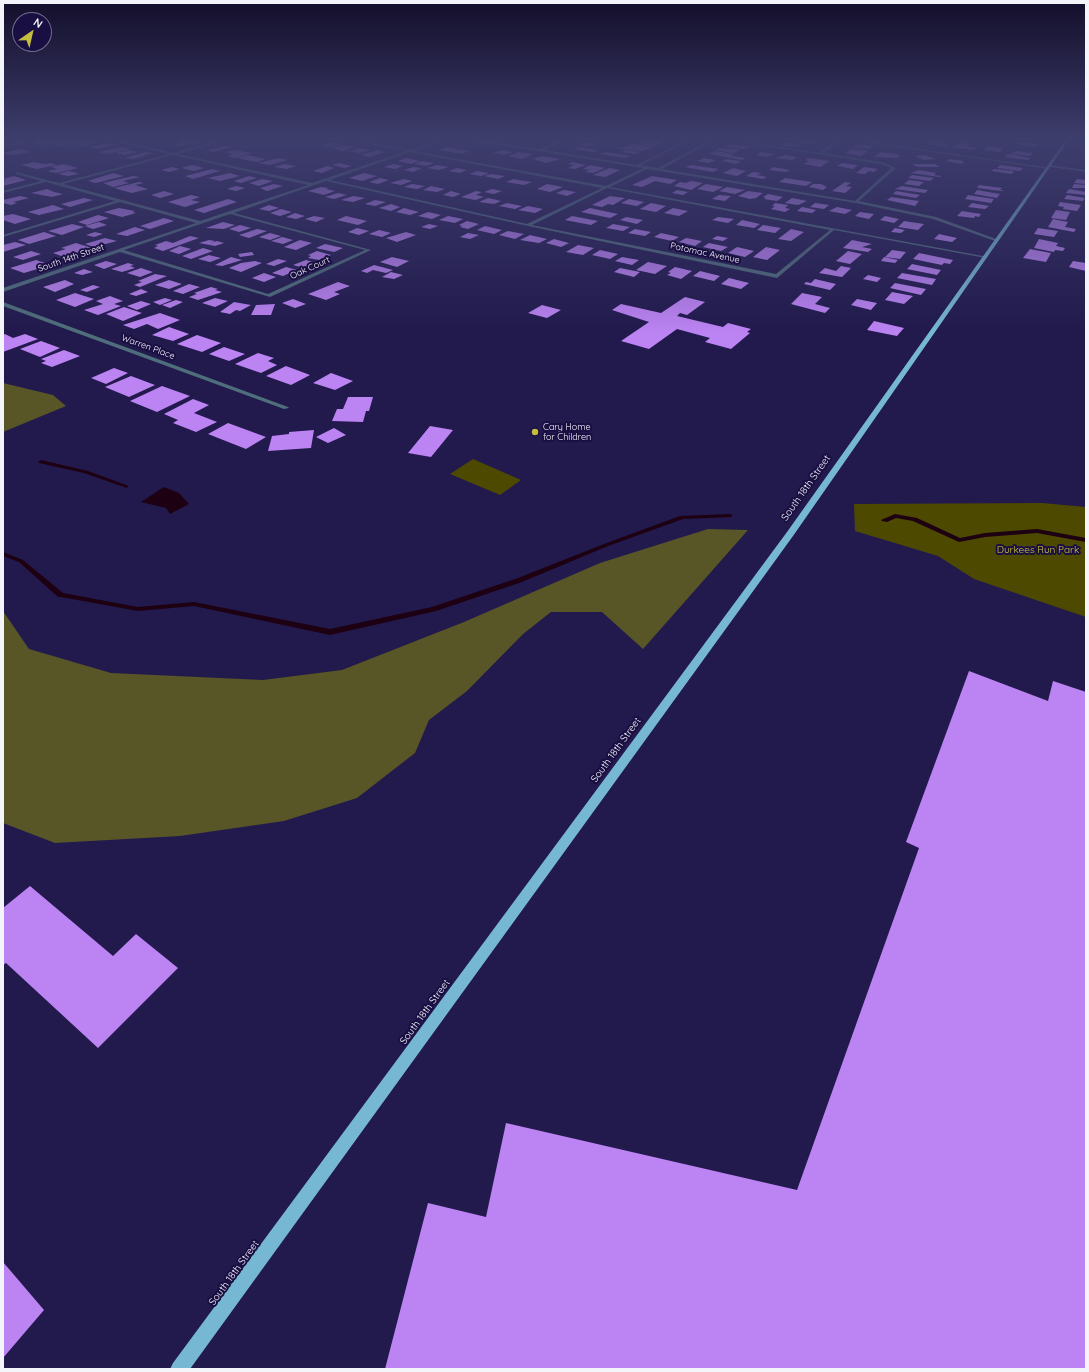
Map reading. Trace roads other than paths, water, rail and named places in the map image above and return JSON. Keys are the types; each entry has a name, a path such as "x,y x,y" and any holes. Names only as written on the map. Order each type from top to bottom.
{"main road":[{"name":"South 18th Street","path":"179,1369 790,534 917,351 1022,205"}],"street":[{"path":"4,235 105,205"},
{"path":"134,205 201,223"},
{"name":"South 14th Street","path":"3,290 253,205"},
{"name":"Potomac Avenue","path":"438,205 777,276 833,229"},
{"path":"528,225 570,205"},
{"path":"700,205 986,257"},
{"path":"871,205 934,218 997,240"},
{"name":"Oak Court","path":"119,250 268,296 369,250 230,213"},
{"name":"Warren Place","path":"3,304 286,408"}],"waterway":[{"path":"41,462 86,472 126,486"},
{"path":"3,554 21,561 61,595 138,609 194,604 330,632 433,609 520,580 606,545 682,517 730,516"},
{"path":"884,520 895,516 915,519 959,540 985,535 1037,531 1086,540"}],"place":[{"name":"Cary Home for Children","path":"535,432"}],"park label":[{"name":"Durkees Run Park","path":"1038,550"}]}
